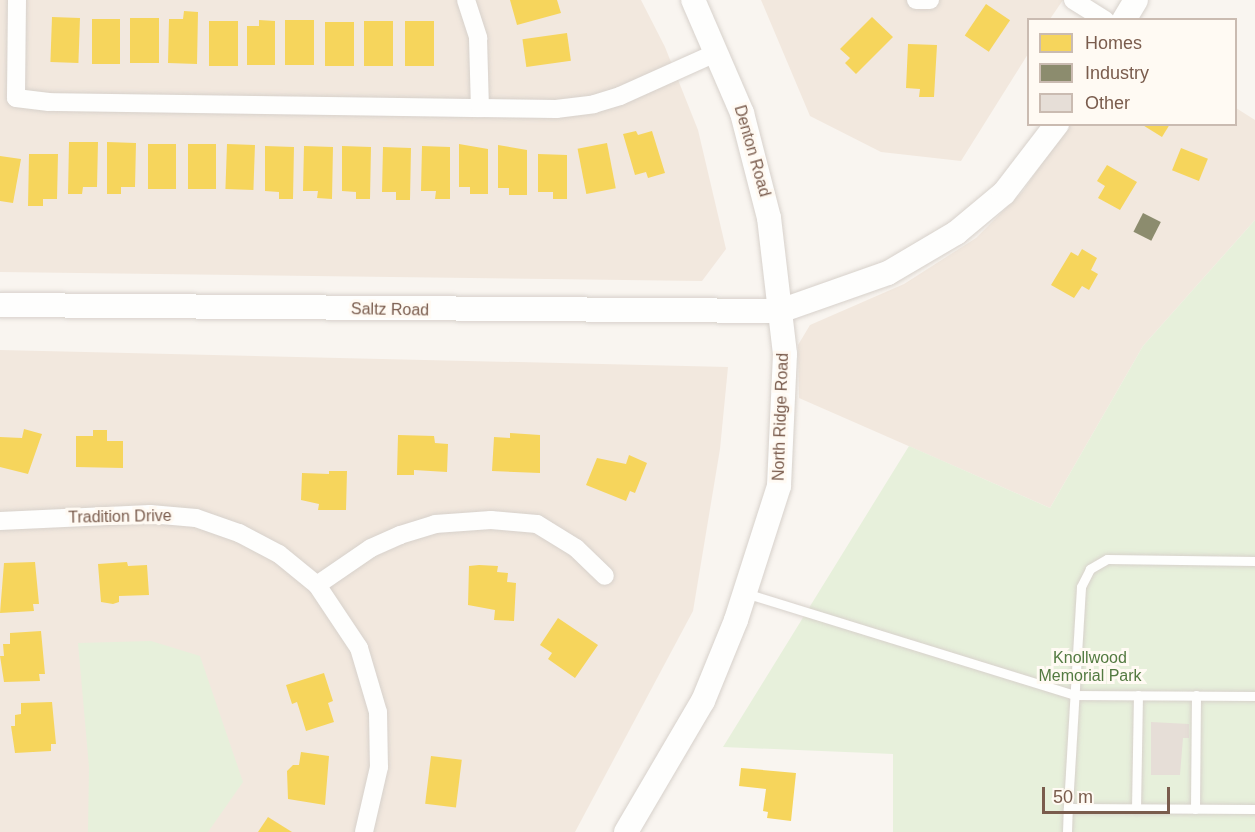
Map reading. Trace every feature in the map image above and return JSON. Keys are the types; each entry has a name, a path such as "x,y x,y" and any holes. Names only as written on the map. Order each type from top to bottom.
{"street":[{"path":"17,0 16,98 49,102 556,109 594,104 620,96 718,52"},
{"path":"466,0 478,38 480,108"},
{"name":"Denton Road","path":"693,0 718,52 759,170 780,311"},
{"path":"916,0 930,0"},
{"path":"1073,0 1102,18"},
{"path":"1125,18 1136,0"},
{"path":"780,311 888,273 956,233 1004,193 1055,126"},
{"name":"Saltz Road","path":"0,305 780,311"},
{"name":"North Ridge Road","path":"626,832 703,701 745,593 779,486 785,400 780,311"},
{"name":"Tradition Drive","path":"0,521 150,513 196,518 239,533 279,554 317,585 359,648 378,712 380,767 364,832"},
{"path":"317,585 371,548 400,535 435,524 491,520 537,524 576,548 605,576"}],"lane":[{"path":"1067,832 1081,587 1090,569 1107,559 1255,561"},
{"path":"745,593 1074,695 1255,696"},
{"path":"1136,809 1138,695"},
{"path":"1195,809 1196,695"},
{"path":"1068,808 1255,809"}],"shaded area":[{"path":"0,0 641,0 665,47 698,130 726,249 702,281 0,272"},
{"path":"761,0 1063,0 1051,18 1027,18 1027,56 961,161 881,152 810,116"},
{"path":"1237,109 1255,120 1255,220 1143,346 1050,508 799,398 798,345 810,325 904,284 976,238 1023,191 1067,126 1237,126"},
{"path":"0,350 728,367 720,449 693,611 575,832 0,832"}],"green space":[{"name":"Knollwood Memorial Park","path":"1255,220 1255,832 893,832 893,754 723,747 909,446 1050,508 1143,346"},
{"path":"151,641 200,656 243,782 208,832 88,832 89,767 78,643"}],"building: Homes":[{"path":"510,0 557,0 561,13 517,25"},
{"path":"986,4 1010,20 989,52 965,36"},
{"path":"184,11 198,12 197,64 168,63 169,19 183,19"},
{"path":"52,17 80,18 78,63 50,62"},
{"path":"872,17 893,37 856,74 845,63 850,58 840,49"},
{"path":"130,18 159,18 159,63 130,63"},
{"path":"92,19 120,19 120,64 92,64"},
{"path":"259,20 275,21 275,65 247,65 247,26 259,26"},
{"path":"285,20 314,20 314,65 285,65"},
{"path":"209,21 238,21 238,66 209,66"},
{"path":"364,21 393,21 393,66 364,66"},
{"path":"405,21 434,21 434,66 405,66"},
{"path":"325,22 354,22 354,66 325,66"},
{"path":"567,33 571,61 526,67 522,39"},
{"path":"908,44 937,45 934,97 919,97 920,89 906,88"},
{"path":"1144,126 1169,126 1162,137"},
{"path":"636,131 638,135 652,131 665,173 648,178 646,172 635,175 623,134"},
{"path":"69,142 98,142 97,187 83,187 82,194 68,194"},
{"path":"107,142 136,143 135,187 121,187 121,194 107,194"},
{"path":"607,143 616,188 586,194 578,149"},
{"path":"148,144 176,144 176,189 148,189"},
{"path":"188,144 216,144 216,189 188,189"},
{"path":"227,144 255,145 253,190 225,189"},
{"path":"459,144 488,149 488,194 470,194 470,187 459,187"},
{"path":"498,145 527,150 527,195 509,195 509,188 498,188"},
{"path":"265,146 294,147 293,199 279,199 279,192 265,191"},
{"path":"304,146 333,147 332,199 317,198 318,191 303,191"},
{"path":"342,146 371,147 370,199 356,199 356,192 342,191"},
{"path":"422,146 450,147 450,199 435,199 436,191 421,191"},
{"path":"383,147 411,148 410,200 396,200 396,192 382,192"},
{"path":"1181,148 1208,159 1199,181 1172,170"},
{"path":"29,154 58,154 57,199 43,199 43,206 28,206"},
{"path":"538,154 567,155 567,199 553,199 553,192 538,192"},
{"path":"0,156 21,159 13,203 0,201"},
{"path":"1107,165 1137,182 1120,210 1098,198 1105,186 1097,181"},
{"path":"1082,249 1097,258 1091,270 1098,274 1089,290 1082,286 1074,298 1051,285 1071,252 1078,256"},
{"path":"24,429 42,434 28,474 0,467 0,437 22,438"},
{"path":"93,430 107,430 107,441 123,441 123,468 76,467 76,436 93,436"},
{"path":"510,433 540,435 540,473 492,471 494,437 510,438"},
{"path":"398,435 434,436 435,443 448,444 447,472 414,470 414,475 397,475"},
{"path":"629,455 647,463 635,493 630,491 626,501 586,485 597,458 626,464"},
{"path":"329,471 347,471 346,510 318,510 319,504 301,500 302,473 329,474"},
{"path":"35,562 39,604 33,604 34,611 0,613 4,563"},
{"path":"127,562 128,566 147,565 149,595 119,596 119,602 113,604 101,602 98,564"},
{"path":"469,566 498,566 497,572 508,573 507,582 516,583 514,621 494,620 495,610 468,605"},
{"path":"558,618 598,645 575,678 548,659 552,653 540,645"},
{"path":"41,631 45,674 39,674 40,681 4,682 0,656 4,656 3,644 10,644 10,633"},
{"path":"324,673 333,701 328,703 334,722 306,731 297,702 292,704 286,685"},
{"path":"52,702 56,744 51,744 51,751 15,753 11,726 15,726 15,715 21,714 21,703"},
{"path":"301,752 329,756 325,805 288,799 287,771 293,765 299,765"},
{"path":"431,756 462,760 456,807 425,804"},
{"path":"741,768 796,773 791,821 767,818 768,812 763,811 766,789 739,786"},
{"path":"268,817 292,832 258,832"}],"building: Industry":[{"path":"1143,213 1161,222 1151,241 1133,232"}],"building: Other":[{"path":"1151,722 1189,724 1189,738 1183,738 1180,775 1151,775"}]}
